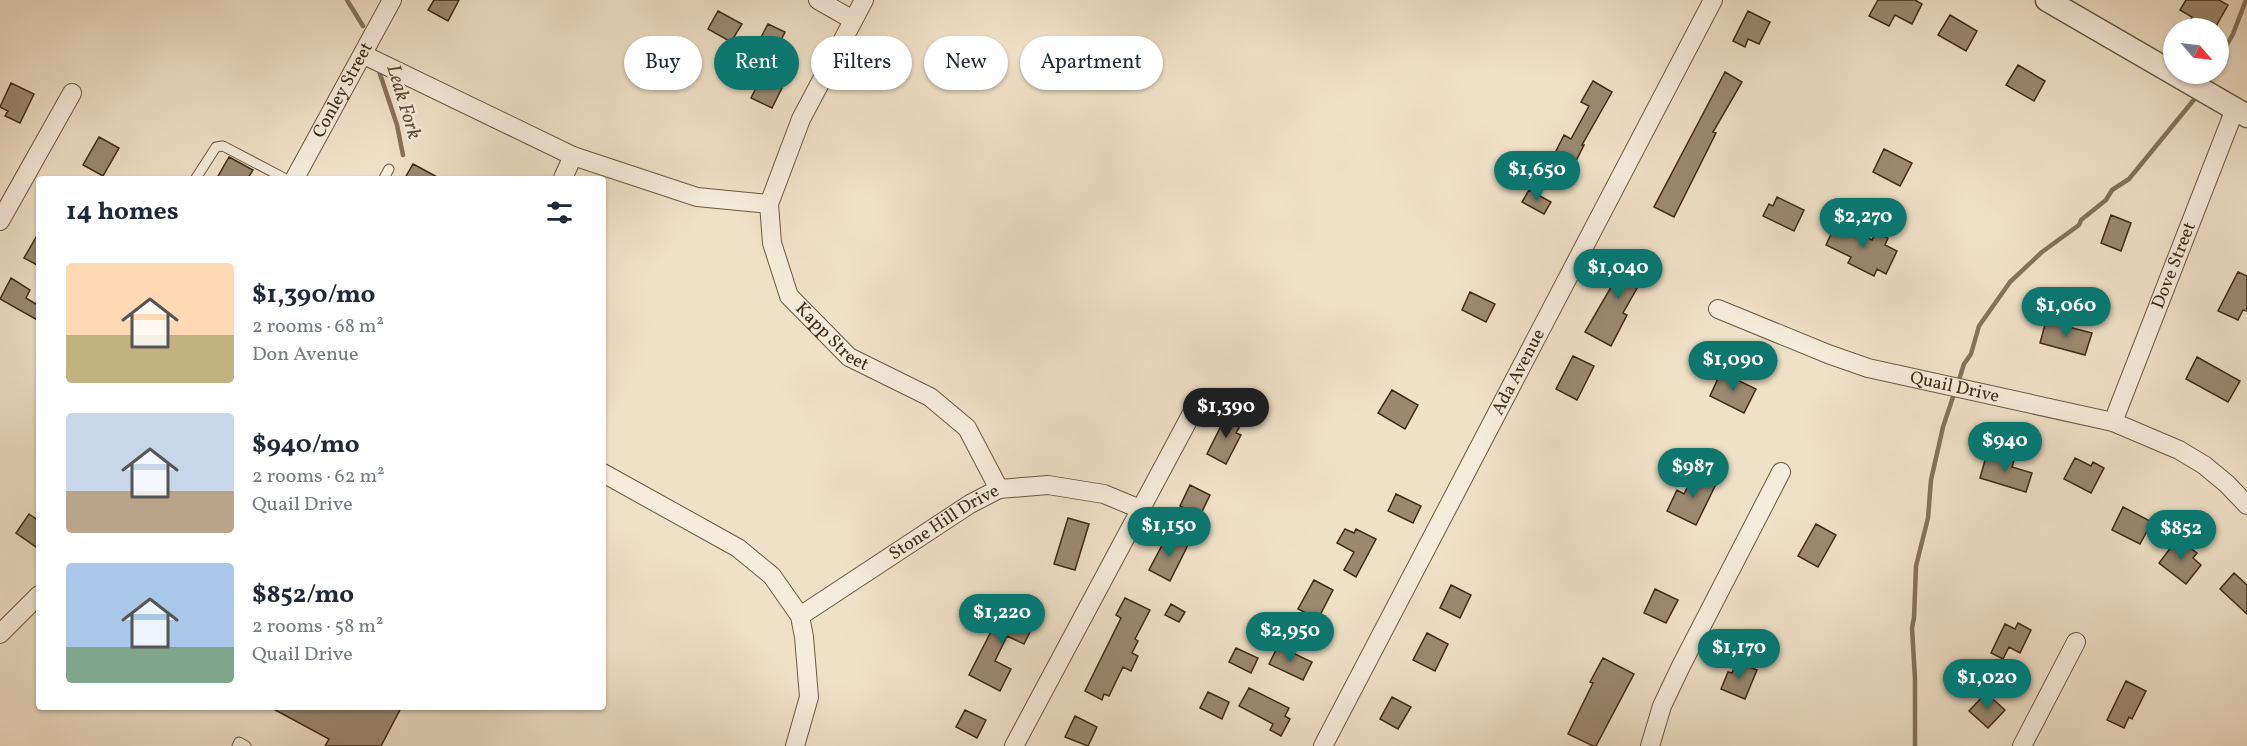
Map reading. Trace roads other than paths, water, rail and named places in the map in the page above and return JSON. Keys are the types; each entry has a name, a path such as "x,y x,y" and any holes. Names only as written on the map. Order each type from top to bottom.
{"street":[{"name":"Conley Street","path":"296,176 392,0"},
{"path":"818,0 854,20"},
{"name":"Kapp Street","path":"864,0 801,119 769,204 772,243 789,296 849,357 930,397 968,428 999,489"},
{"name":"Ada Avenue","path":"1323,746 1713,0"},
{"path":"2046,0 2241,113"},
{"path":"363,55 573,156 697,197 769,204"},
{"path":"0,221 72,93"},
{"name":"Dove Street","path":"2113,422 2241,113"},
{"path":"564,176 573,156"},
{"name":"Quail Drive","path":"1718,309 1868,368 2113,422 2179,450 2204,465 2247,505"},
{"path":"1014,746 1199,400"},
{"path":"1650,746 1662,706 1681,666 1781,472"},
{"path":"606,474 738,548 772,576 800,616 809,697 795,746"},
{"name":"Stone Hill Drive","path":"800,616 970,504 999,489 1048,485 1104,494 1140,509"},
{"path":"0,634 36,599"},
{"path":"2022,746 2076,642"}],"lane":[{"path":"197,176 210,153 216,147 223,146 280,176"},
{"path":"385,176 389,169"},
{"path":"237,746 239,742 246,746"}],"waterway":[{"name":"Leak Fork","path":"347,0 363,26"},
{"path":"2229,41 2246,0"},
{"name":"Leak Fork","path":"378,68 397,125 403,155"},
{"path":"1958,383 1964,364 1971,354 1979,326 2010,282 2042,252 2079,225 2081,220 2106,200 2112,190 2129,179 2197,96"},
{"path":"1915,746 1912,628 1916,566 1928,518 1931,480 1943,427 1955,391"}]}
